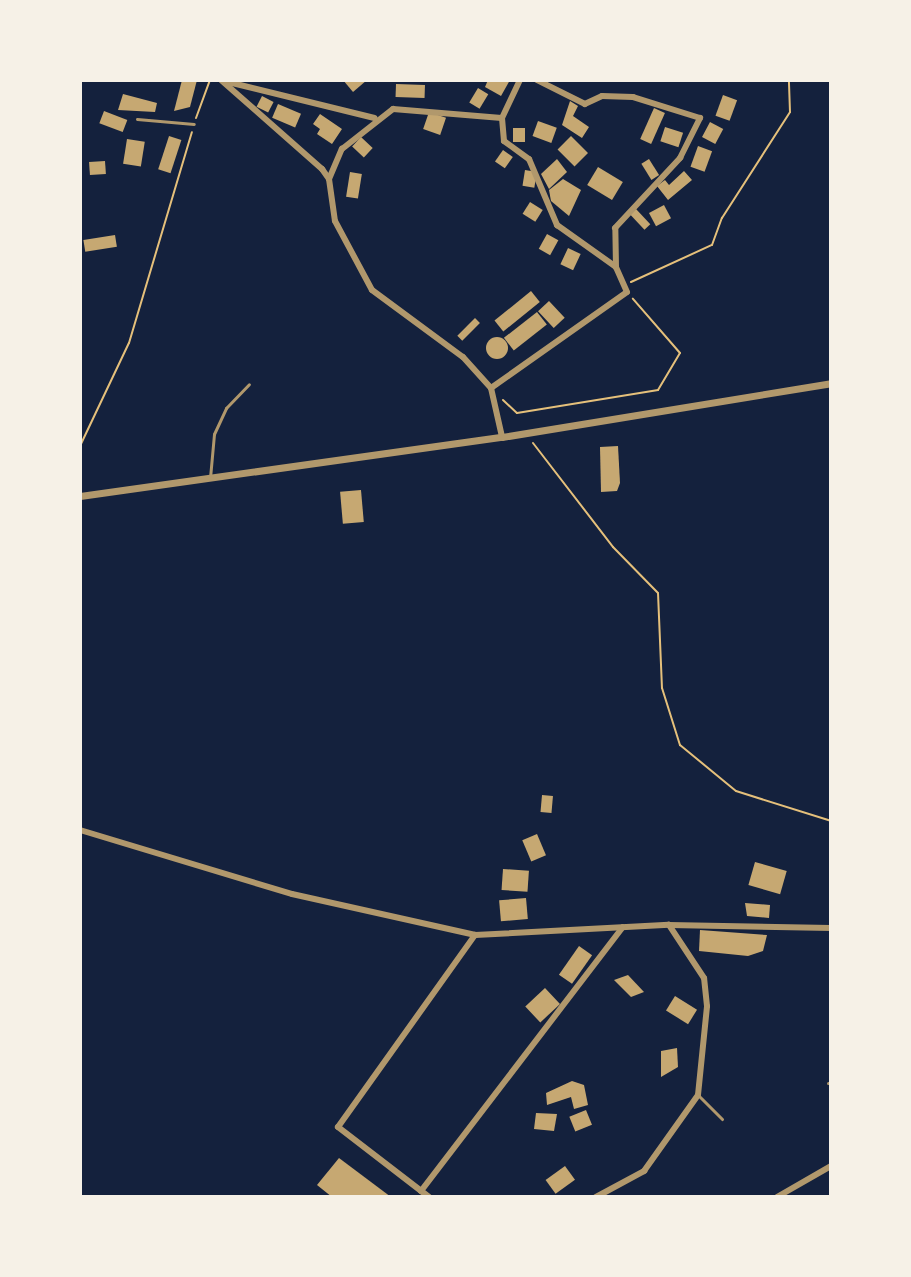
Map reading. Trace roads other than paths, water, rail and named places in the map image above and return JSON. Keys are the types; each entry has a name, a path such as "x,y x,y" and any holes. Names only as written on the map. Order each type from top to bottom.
{"street":[{"path":"221,80 375,118"},
{"path":"221,80 329,179"},
{"path":"520,80 502,118 504,141 529,159 557,225 616,267"},
{"path":"491,388 627,292 616,267 615,228 680,158 700,118 633,97 602,96 585,104 537,80"},
{"path":"502,118 408,108 375,118 342,149 329,179 335,221 372,290 463,357 491,388 502,437"},
{"path":"80,496 502,437 831,383"},
{"path":"80,830 292,894 475,935 669,925 831,928"},
{"path":"596,1197 644,1171 698,1095 707,1006 704,978 694,955 669,925"},
{"path":"421,1191 623,927"},
{"path":"429,1197 338,1127 475,935"},
{"path":"777,1197 831,1166"}],"lane":[{"path":"137,119 194,124"},
{"path":"210,478 214,434 226,408 249,384"},
{"path":"698,1095 722,1119"}]}
